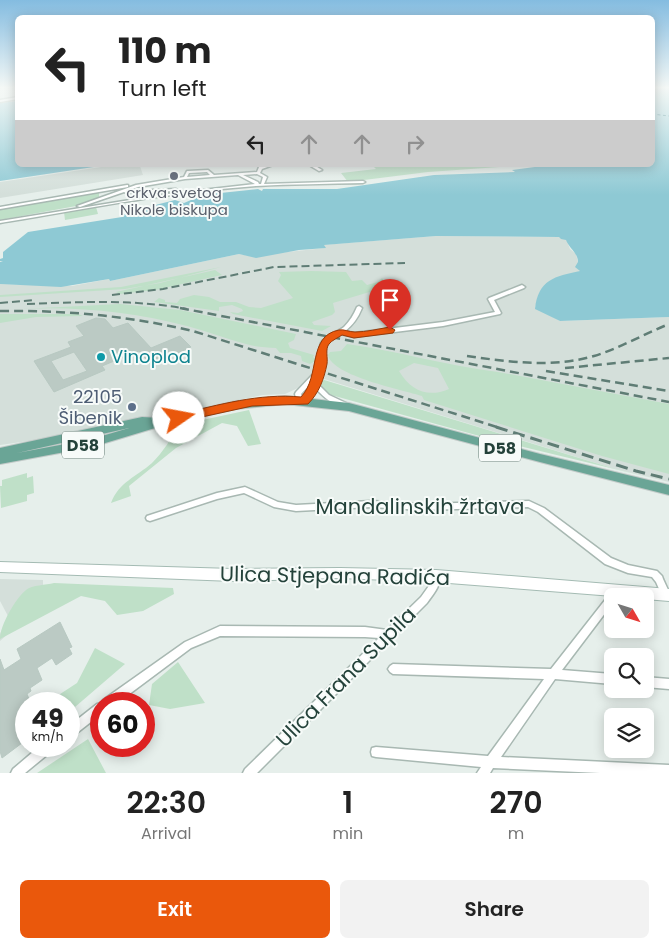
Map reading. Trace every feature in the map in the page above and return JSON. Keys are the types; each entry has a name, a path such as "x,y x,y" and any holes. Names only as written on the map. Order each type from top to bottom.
{"main road":[{"name":"D58","path":"0,460 92,443 164,421 252,402 285,400 350,407 540,458 669,490"},
{"name":"D58","path":"0,452 142,421 164,421"},
{"name":"Ulica Stjepana Radića","path":"0,567 233,575 340,573 436,576 604,594"},
{"name":"Ulica Stjepana Radića","path":"654,595 668,595"}],"street":[{"path":"258,173 260,168 264,167"},
{"path":"315,167 320,170"},
{"path":"0,208 185,178 188,172 208,171 212,175 258,173 265,177 260,185"},
{"path":"240,175 260,185"},
{"path":"0,222 189,192 260,185 363,182"},
{"path":"63,211 137,186"},
{"path":"121,192 186,190 189,192"},
{"path":"341,332 354,335 434,325 498,313 490,299 522,286"},
{"path":"318,373 298,394 302,401 312,393 322,363 322,347 326,341 341,332 356,316 359,308"},
{"path":"315,384 326,397 350,407"},
{"name":"Mandalinskih žrtava","path":"150,518 218,496 245,490 278,505 296,508 371,504 422,507 529,504 541,510 608,561 628,569 654,574 668,595"},
{"name":"Ulica Frana Supila","path":"249,773 424,600 435,584 436,576"},
{"path":"483,773 553,674 604,608"},
{"path":"123,692 188,645 220,631 366,632 388,635"},
{"path":"393,669 553,674 604,678"},
{"path":"654,683 669,684"},
{"path":"376,752 491,762 669,771"},
{"path":"17,773 36,757"}],"shaded area":[{"path":"101,167 140,167 143,175 0,198 0,182"},
{"path":"436,236 559,237 566,239 570,249 576,254 580,271 540,291 535,307 560,321 669,317 669,482 612,468 311,375 298,388 285,394 263,395 64,436 0,445 0,284 72,286 109,279 110,281 239,254 250,256 325,248 322,245"},
{"path":"0,579 43,580 43,589 10,632 0,641 0,634 8,616 0,601"}],"green space":[{"path":"374,167 499,167 428,172 348,182 341,173 376,169"},
{"path":"99,192 99,197 76,206 0,220 0,208"},
{"path":"96,207 98,214 65,220 64,212"},
{"path":"221,267 160,283 125,289 0,297 0,295 121,287"},
{"path":"215,270 222,275 155,290 120,294 116,292"},
{"path":"279,272 346,272 352,281 362,280 367,285 378,282 382,278 390,290 376,290 333,303 335,312 332,315 312,322 314,325 331,326 322,331 233,314 230,312 238,313 243,311 232,305 219,307 219,311 154,302 159,298 165,300 165,302 177,303 180,299 194,295 209,297 220,302 236,302 249,307 261,308 293,298 278,281 281,275"},
{"path":"120,304 180,310 296,334 294,340 288,343 290,348 314,355 313,357 317,360 310,364 302,361 301,356 291,353 280,353 276,348 249,345 194,328 146,317 84,309 21,309"},
{"path":"0,314 78,314 83,316 36,317 0,323"},
{"path":"347,344 366,347 669,404 669,474 602,456 424,400 422,396 354,376 332,363 328,355 330,352 341,351","holes":["414,363 438,368 449,389 434,393 427,393 415,388 409,384 399,371"]},
{"path":"321,379 612,468 656,479 494,440 331,395 320,386"},
{"path":"249,410 261,444 248,446 237,426 222,423 176,448 129,486 131,496 111,503 114,496 128,480 156,459 179,425"},
{"path":"27,473 27,478 33,476 34,493 27,495 27,501 1,508 0,486 2,486 2,480"},
{"path":"54,583 173,588 174,594 143,611 117,615 105,601 81,596 0,639 6,619 13,605 22,594 32,587"},
{"path":"95,648 125,664 92,692 90,692 80,703 80,692 63,692 77,683"},
{"path":"178,662 205,703 170,709 155,706 155,692 151,692 152,684"},
{"path":"88,739 90,743 90,757 98,757 106,773 37,773 61,757 80,757 80,744"}],"water":[{"path":"0,123 15,123 15,167 94,167 0,181"},
{"path":"655,123 669,123 669,317 560,321 535,309 540,292 549,281 580,271 575,267 578,259 575,253 566,240 559,237 436,236 324,245 326,248 299,250 256,258 239,254 110,281 109,279 61,287 0,284 0,262 3,261 0,261 0,259 3,258 3,252 28,232 122,217 120,214 175,200 184,203 198,197 211,196 211,194 258,189 262,191 263,189 337,189 434,175 515,172 512,170 535,167 655,167"}],"building":[{"name":"Vinoplod","path":"96,318 105,319 113,328 128,323 151,348 180,336 191,347 151,365 139,351 102,366 105,370 54,392 34,361 71,347 68,342 84,336 76,326","holes":["74,352 87,371 63,380 51,361"]},
{"path":"60,622 72,647 69,648 72,654 56,665 52,658 37,668 42,680 30,688 30,692 15,692 15,748 2,758 0,751 0,659 4,670 21,659 17,649"}],"railway":[{"path":"112,295 163,289 274,267 405,263"},
{"path":"0,303 35,300"},
{"path":"27,304 127,302 187,309"},
{"path":"180,308 669,402"},
{"path":"0,311 97,315 145,321 193,331 500,428"},
{"path":"467,356 531,363 578,360 613,349 669,324"},
{"path":"565,368 669,358"},
{"path":"546,371 669,391"},
{"path":"496,427 636,471 669,479"}],"place":[{"name":"crkva svetog Nikole biskupa","path":"174,176"},
{"name":"Vinoplod","path":"101,357"},
{"name":"22105 Šibenik","path":"132,407"}],"route":[{"path":"179,418 252,402 275,400 304,401 312,393 322,363 322,347 334,334 341,332 354,335 390,330"}]}
